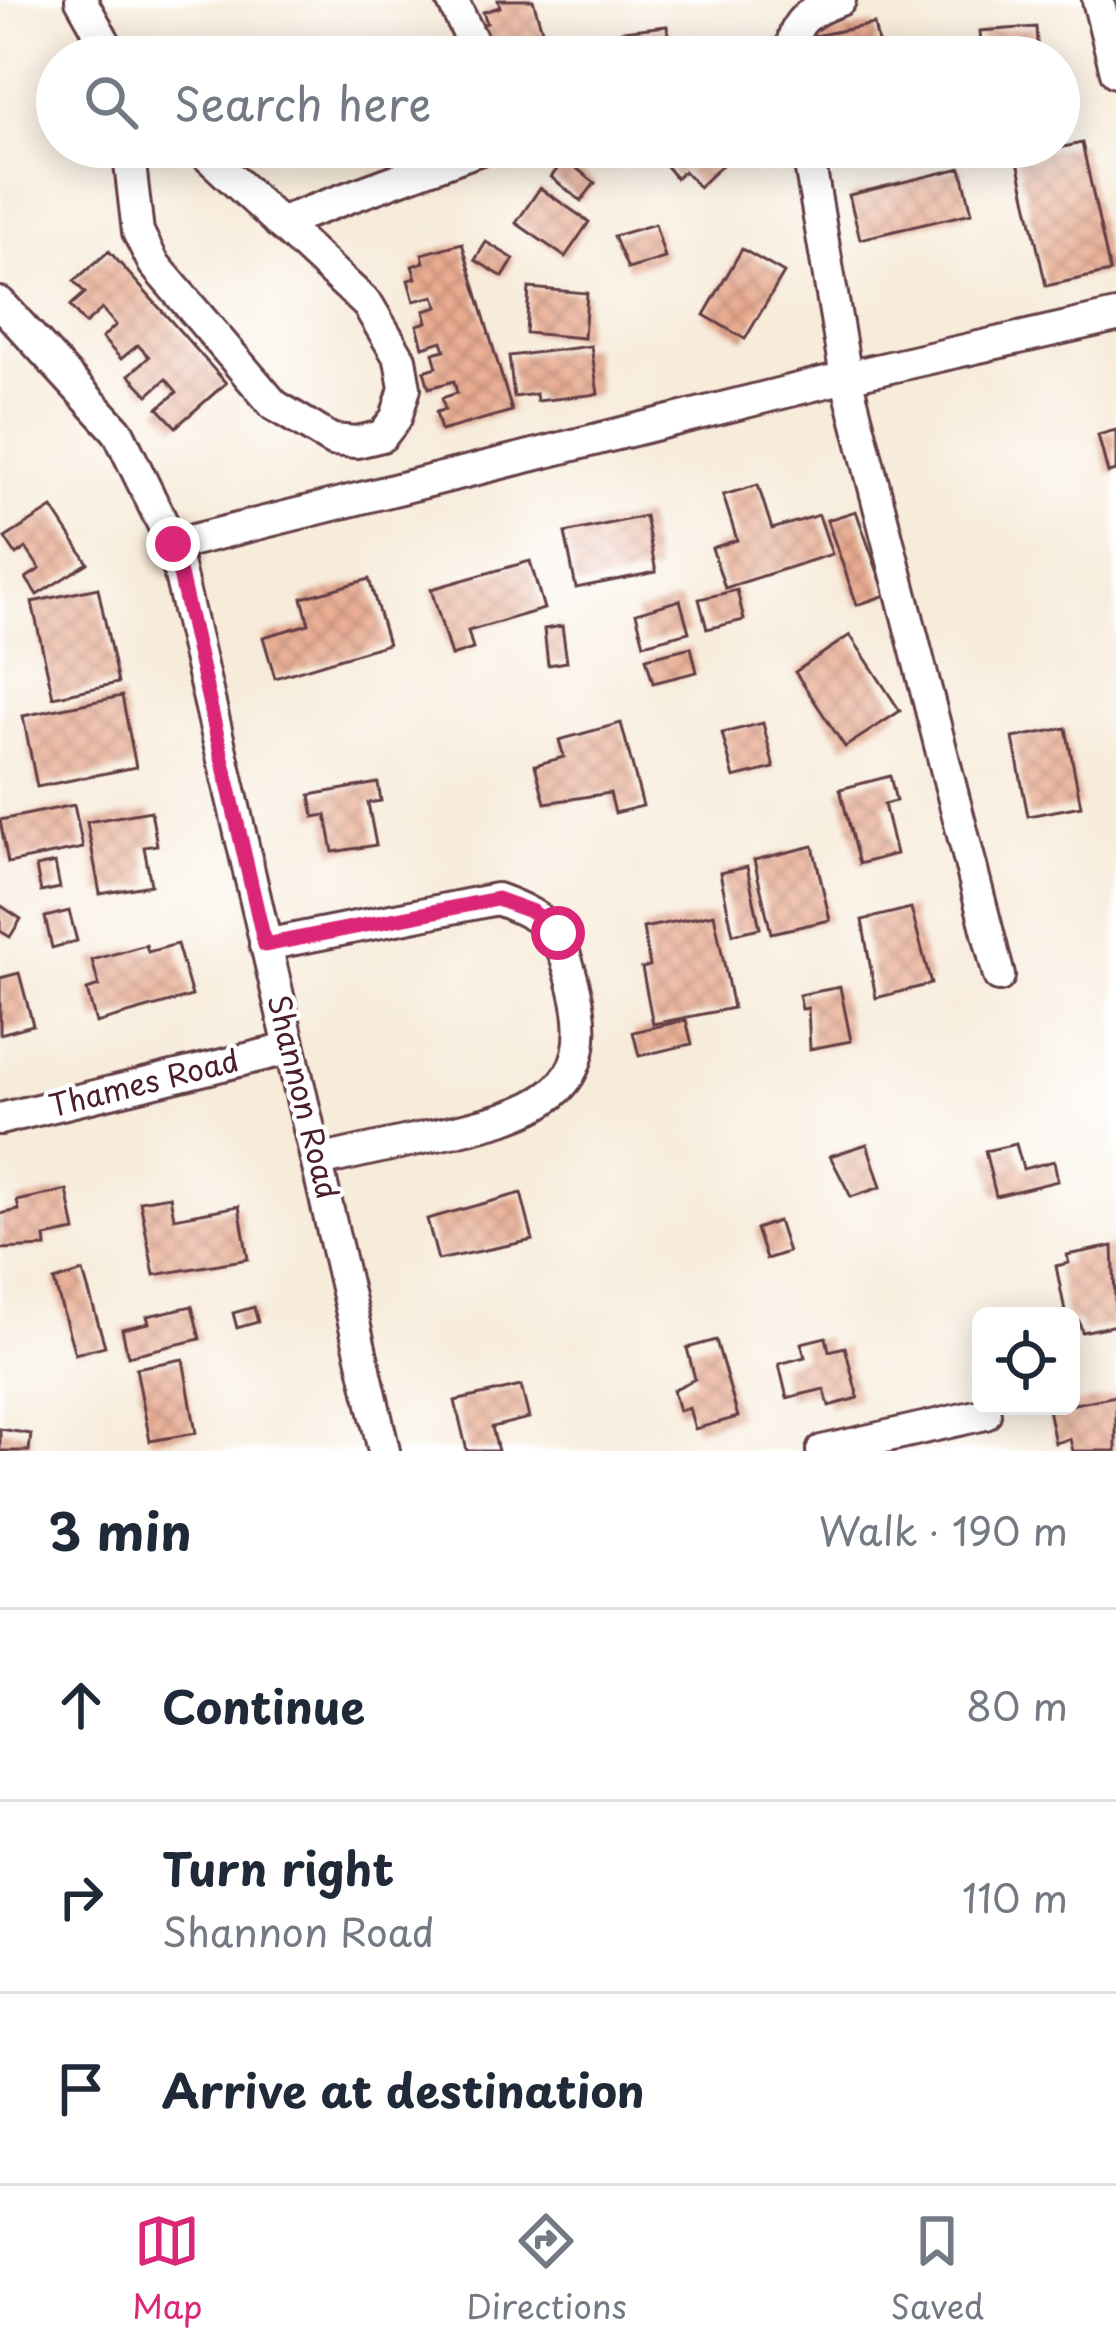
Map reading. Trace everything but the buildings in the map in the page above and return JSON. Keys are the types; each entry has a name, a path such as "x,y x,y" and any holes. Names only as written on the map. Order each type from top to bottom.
{"street":[{"path":"81,0 101,36"},
{"path":"452,0 470,36"},
{"path":"794,36 795,27 808,12 840,0"},
{"path":"1098,0 1116,72"},
{"path":"130,168 138,232 154,264 274,405 332,440 357,442 382,436 396,418 405,388 400,359 368,305 221,168"},
{"path":"280,223 429,168"},
{"path":"811,168 846,377 999,976"},
{"name":"Shannon Road","path":"0,303 118,432 173,544 288,1049 320,1160 384,1451"},
{"path":"173,544 846,377 1116,316"},
{"path":"265,945 497,899 533,912 558,933 585,1029 577,1064 560,1090 523,1116 320,1160"},
{"name":"Thames Road","path":"0,1119 288,1049"},
{"path":"822,1451 981,1415"}],"route":[{"path":"173,544 265,945 497,899 533,912 558,933"}]}
